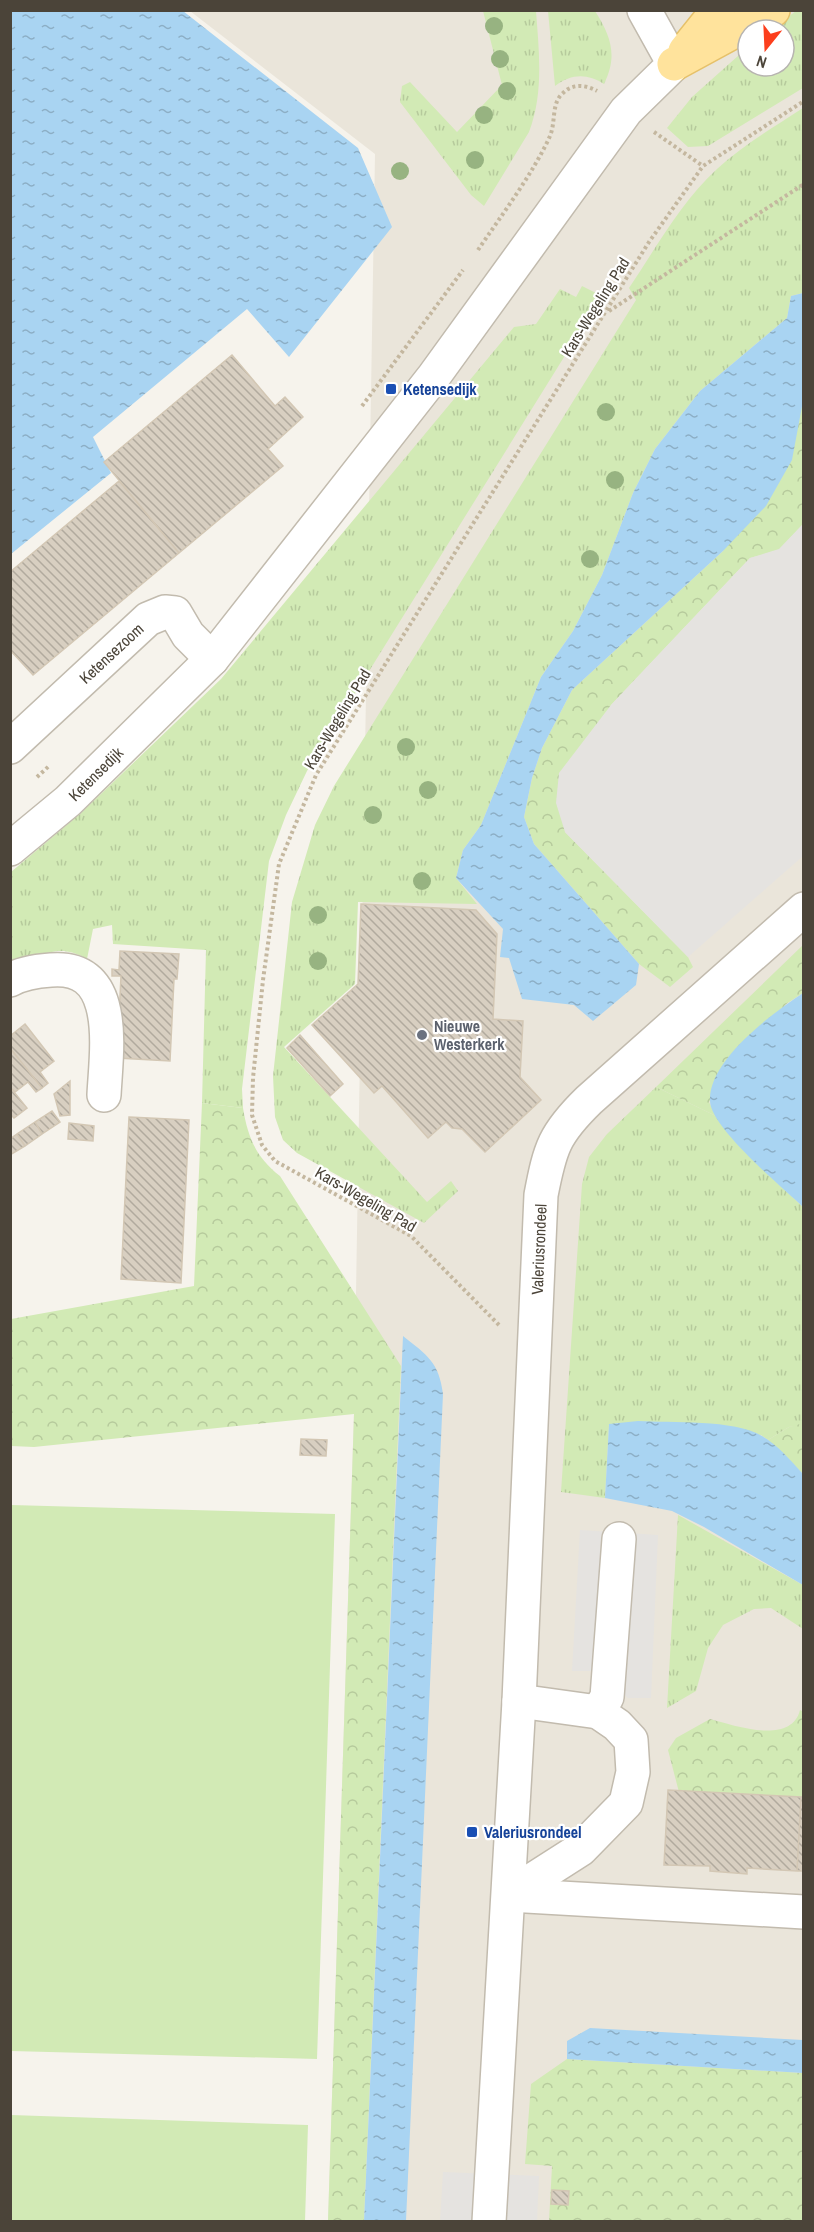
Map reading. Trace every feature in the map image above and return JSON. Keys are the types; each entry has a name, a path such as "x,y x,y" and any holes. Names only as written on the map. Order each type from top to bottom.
{"main road":[{"path":"674,64 718,10"},
{"path":"674,64 773,10"}],"street":[{"path":"644,10 674,64"},
{"name":"Ketensedijk","path":"10,849 91,779 212,659 434,376 626,111 674,64"},
{"name":"Ketensezoom","path":"10,747 148,619 165,612 176,614 188,635 212,659"},
{"name":"Valeriusrondeel","path":"489,2222 519,1701 541,1195 549,1153 567,1122 804,909"},
{"path":"10,980 33,973 62,969 90,982 101,998 107,1023 104,1095"},
{"path":"598,1712 607,1696 619,1539"},
{"path":"509,1895 581,1849 626,1803 633,1772 631,1740 617,1725 598,1712 519,1701"},
{"path":"509,1895 804,1912"}],"path":[{"name":"Kars-Wegeling Pad","path":"533,1351 501,1328 411,1236 275,1161 262,1145 252,1115 253,1078 263,980 279,864 316,775 650,242 703,166 804,100"},
{"path":"606,313 804,184"}],"shaded area":[{"path":"190,11 803,11 803,2221 328,2221 354,1413 375,154"},
{"path":"803,524 803,856 688,957 565,832 556,803 559,773 611,705 750,558 779,549"},
{"path":"580,1530 658,1535 651,1698 628,1698 594,1671 572,1671"},
{"path":"443,2172 539,2176 537,2221 440,2222"}],"green space":[{"path":"483,11 536,11 539,72 537,102 529,132 484,206 471,195 400,102 402,86 410,82 457,132 502,85"},
{"path":"548,11 595,11 611,46 611,64 604,84 598,80 579,76 567,79 555,86"},
{"path":"796,11 803,11 803,88 708,146 688,147 667,128 692,97 736,58 736,78 796,78 796,18 786,18"},
{"path":"803,108 803,293 791,296 787,318 700,391 655,449 633,493 602,575 573,631 541,677 481,825 463,850 456,878 477,904 358,902 355,984 284,1047 427,1202 451,1181 458,1191 424,1223 297,1153 283,1140 275,1117 273,1076 292,902 315,825 334,786 636,300 629,288 670,226 704,182 727,160"},
{"path":"582,286 602,296 307,771 286,815 269,861 242,1089 243,1108 202,1103 206,950 113,944 112,925 93,929 87,959 66,951 57,951 39,957 11,972 11,872 81,813 221,679 514,327 536,324 560,289 576,297"},
{"path":"803,401 803,524 779,550 750,558 611,705 565,832 688,957 693,967 670,987 639,964 534,844 524,817 532,778 542,748 572,690 723,551"},
{"path":"803,945 803,993 786,1004 709,1102 716,1116 656,1087"},
{"path":"656,1087 716,1116 753,1160 803,1207 803,1425 789,1427 768,1440 761,1435 609,1424 605,1498 561,1492 582,1184 589,1157 607,1134"},
{"path":"202,1103 243,1108 254,1146 265,1162 280,1176 401,1366 364,2221 328,2221 354,1414 34,1447 11,1446 11,1319 194,1286"},
{"path":"803,1425 803,1474 768,1440 789,1427"},
{"path":"11,1505 335,1514 317,2059 11,2051"},
{"path":"678,1515 803,1585 803,1629 771,1608 754,1609 723,1625 708,1648 696,1691 667,1708"},
{"path":"800,1710 804,1712 803,1803 680,1796 668,1750 676,1738 710,1719 746,1728 774,1730 794,1721"},
{"path":"567,2059 803,2073 803,2221 549,2221 552,2166 525,2164 531,2084"},
{"path":"11,2115 308,2125 305,2221 11,2221"}],"water":[{"path":"11,11 183,11 358,148 392,227 289,357 247,309 93,437 111,473 11,554"},
{"path":"803,293 803,401 792,460 766,506 723,551 572,690 542,748 532,778 524,817 534,844 639,964 636,985 593,1021 574,1005 522,999 509,958 500,957 503,929 456,878 463,850 481,825 541,677 573,631 602,575 633,493 655,449 700,391 787,318 791,296"},
{"path":"803,993 803,1207 734,1141 713,1112 710,1101 712,1085 719,1070 731,1054 760,1025"},
{"path":"403,1336 435,1367 443,1394 406,2221 364,2222"},
{"path":"638,1421 719,1424 735,1427 762,1436 784,1454 803,1474 803,1585 704,1527 672,1511 605,1498 609,1424"},
{"path":"590,2028 803,2040 803,2073 567,2059 567,2041"}],"building":[{"path":"232,355 275,406 285,397 303,417 268,449 283,466 179,553 104,462"},
{"path":"119,481 179,553 33,675 10,650 10,572"},
{"name":"Nieuwe Westerkerk","path":"361,904 476,910 497,934 493,1019 523,1021 520,1077 541,1100 485,1152 462,1129 452,1128 446,1122 428,1138 382,1086 374,1093 312,1025 358,984"},
{"path":"120,951 179,954 177,979 174,979 170,1061 117,1058 121,976 112,976 112,969 119,970"},
{"path":"25,1024 54,1061 40,1072 48,1083 42,1088 10,1048 10,1036"},
{"path":"300,1035 343,1084 330,1096 287,1048"},
{"path":"10,1048 42,1088 36,1092 28,1082 15,1092 10,1087"},
{"path":"70,1081 70,1115 60,1116 54,1094"},
{"path":"10,1087 27,1108 14,1118 10,1114"},
{"path":"52,1111 60,1122 42,1134 35,1122"},
{"path":"129,1117 189,1120 181,1283 121,1279"},
{"path":"35,1122 42,1134 25,1146 17,1134"},
{"path":"69,1123 94,1126 93,1141 68,1139"},
{"path":"17,1134 25,1146 10,1155 10,1139"},
{"path":"301,1439 327,1440 326,1456 300,1455"},
{"path":"668,1790 801,1797 797,1871 747,1868 747,1874 710,1871 710,1866 664,1865"},
{"path":"801,1797 804,1797 804,1871 797,1871"},
{"path":"552,2190 569,2191 568,2205 551,2204"}],"place":[{"name":"Ketensedijk","path":"391,389"},
{"name":"Nieuwe Westerkerk","path":"422,1035"},
{"name":"Valeriusrondeel","path":"472,1832"}]}
